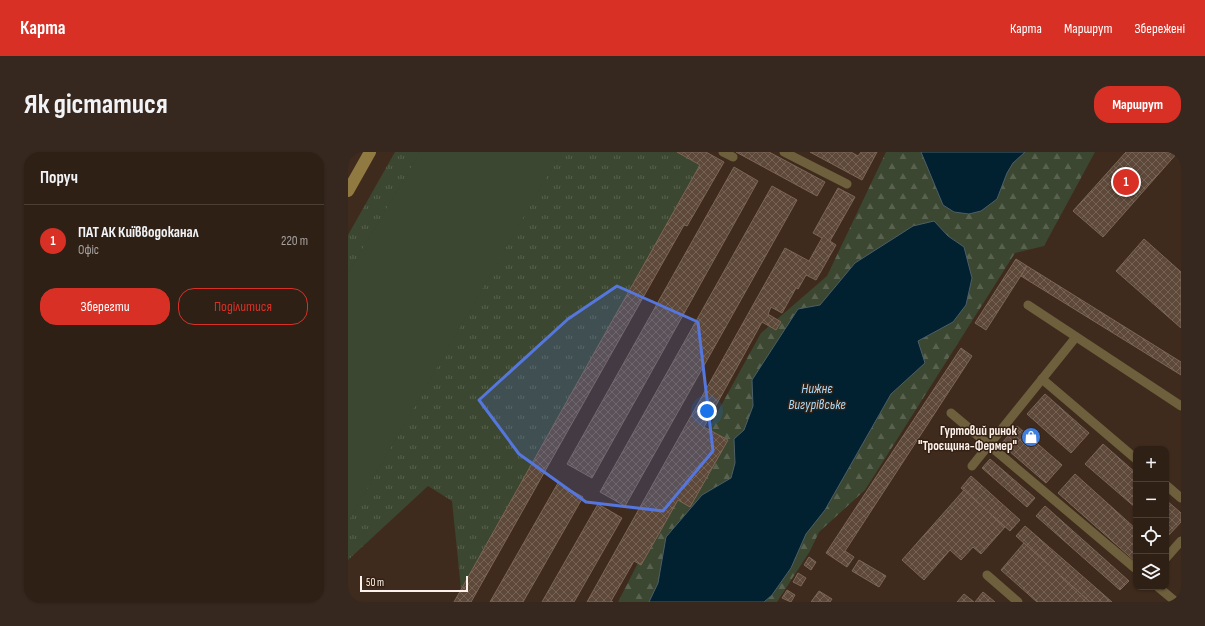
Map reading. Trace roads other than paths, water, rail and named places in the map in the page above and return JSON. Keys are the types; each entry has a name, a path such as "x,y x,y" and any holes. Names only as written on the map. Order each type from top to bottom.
{"street":[{"path":"348,191 370,152"}],"lane":[{"path":"723,152 733,157"},
{"path":"784,152 847,184"},
{"path":"1028,305 1181,406"},
{"path":"972,466 1076,337"},
{"path":"1042,379 1133,456"},
{"path":"951,413 1133,566"},
{"path":"1169,488 1181,498"},
{"path":"1169,555 1181,541"},
{"path":"987,575 1018,602"},
{"path":"1162,590 1176,602"}],"water":[{"path":"921,152 1025,152 1013,163 1007,173 997,199 981,211 969,214 954,212 943,205"},
{"name":"Нижнє Вигурівське","path":"934,221 948,236 964,247 972,278 966,305 953,322 918,341 925,363 891,394 825,510 806,534 791,568 772,595 764,602 649,602 658,583 666,537 702,495 731,478 735,463 734,439 744,430 753,406 752,380 798,309 820,305 855,263 913,226"}],"place":[{"name":"ПАТ АК Київводоканал","path":"1126,182"},
{"name":"Гуртовий ринок \"Троєщина-Фермер\"","path":"1031,437"}]}
